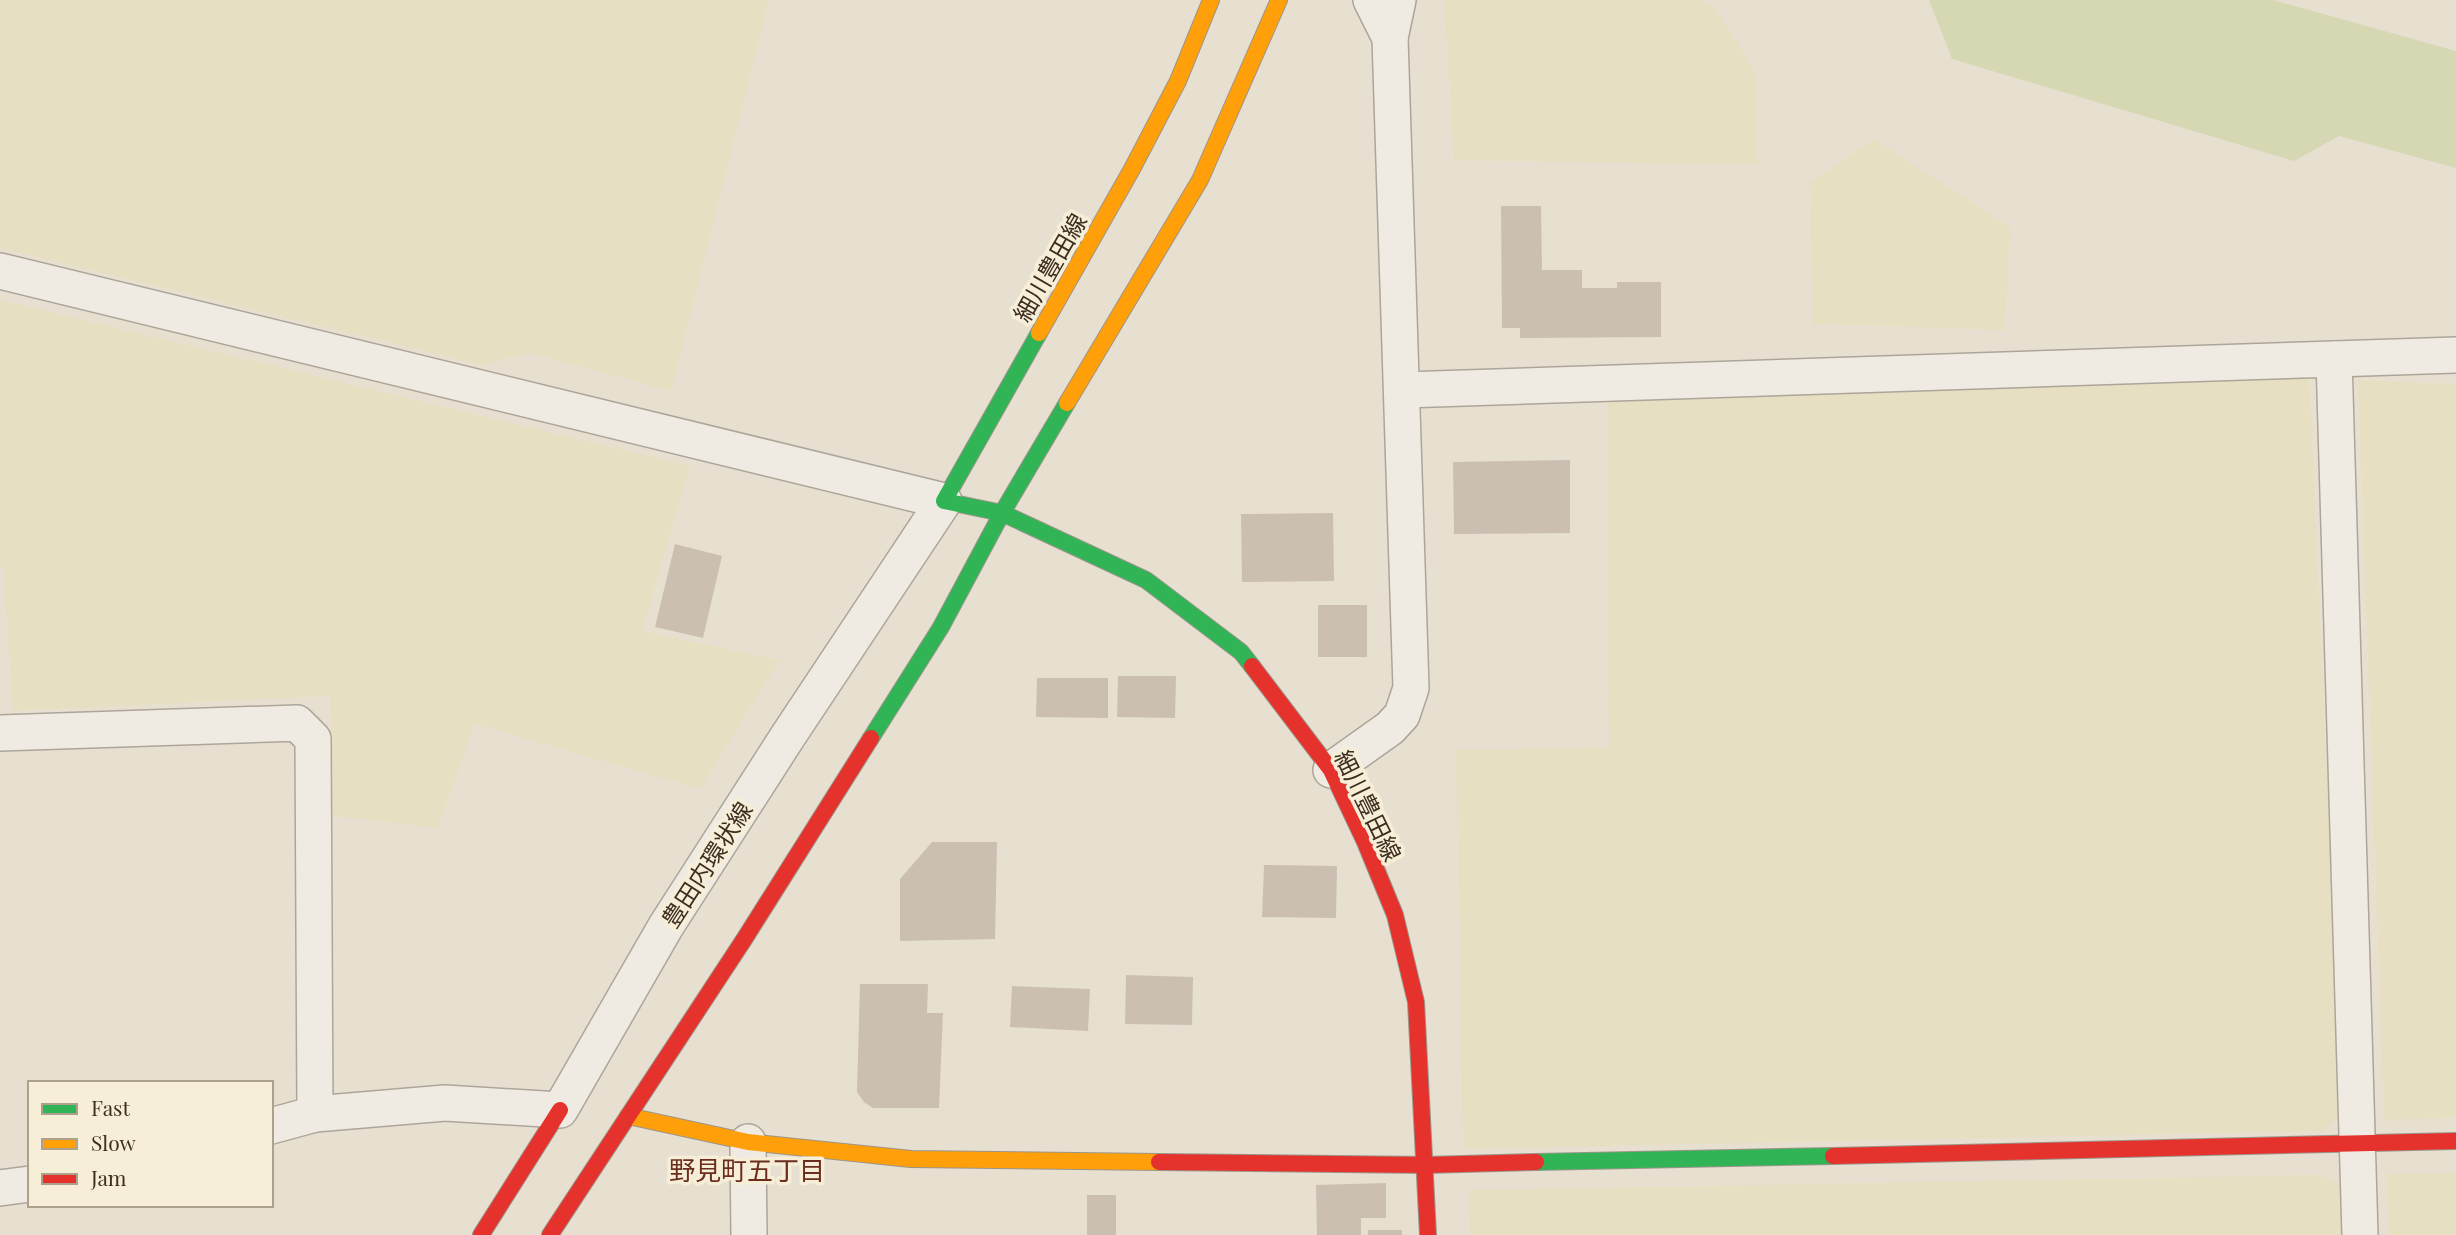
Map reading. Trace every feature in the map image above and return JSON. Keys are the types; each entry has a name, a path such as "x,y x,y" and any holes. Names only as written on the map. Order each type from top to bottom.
{"street":[{"name":"細川豊田線","path":"1211,0 1178,81 1132,169 944,501 1002,513 1146,580 1241,652 1331,770 1395,915 1416,1002 1428,1235"},
{"path":"550,1235 753,926 933,639 1002,513 1200,180 1279,0"},
{"path":"1371,0 1390,38"},
{"path":"1331,770 1390,728 1402,715 1411,688 1390,38 1398,0"},
{"path":"0,271 944,501"},
{"path":"1403,390 2456,355"},
{"path":"2334,359 2360,1235"},
{"name":"豊田内環状線","path":"481,1235 560,1110 666,926 944,501"},
{"path":"0,733 297,723 313,739 314,1114"},
{"path":"273,1125 314,1114 445,1103 560,1110"},
{"path":"628,1116 748,1142 911,1159 1426,1165 2456,1141"},
{"path":"748,1142 749,1235"},
{"path":"0,1188 28,1184"}],"shaded area":[{"path":"0,0 769,0 671,391 529,353 481,365 0,248"},
{"path":"1444,0 1699,0 1715,8 1756,73 1758,165 1454,160"},
{"path":"1874,139 2010,227 2005,330 1812,324 1809,183"},
{"path":"0,300 690,466 642,631 780,660 700,789 474,724 438,828 334,816 330,696 13,711 3,566 0,566"},
{"path":"2309,375 2342,1114 2322,1131 1463,1149 1456,750 1609,747 1608,395"},
{"path":"2358,380 2456,384 2456,1118 2384,1120"},
{"path":"2386,1174 2456,1174 2456,1235 2388,1235"},
{"path":"2319,1175 2342,1186 2344,1235 1470,1235 1469,1190"}],"green space":[{"path":"1929,0 2273,0 2456,51 2456,168 2339,136 2294,161 1952,59"}],"building":[{"path":"1501,206 1541,206 1542,270 1582,270 1582,288 1617,288 1617,282 1661,282 1661,337 1520,338 1520,328 1502,328"},
{"path":"1570,460 1570,533 1454,534 1453,462"},
{"path":"1333,513 1334,581 1242,582 1241,514"},
{"path":"675,544 722,556 703,638 655,627"},
{"path":"1318,605 1367,605 1367,657 1318,657"},
{"path":"1118,676 1176,676 1175,718 1117,717"},
{"path":"1037,678 1108,678 1108,718 1036,717"},
{"path":"932,842 997,842 995,939 900,941 900,879"},
{"path":"1264,865 1337,866 1336,918 1262,917"},
{"path":"1126,975 1193,977 1192,1025 1125,1024"},
{"path":"860,984 928,984 927,1013 943,1013 939,1108 873,1108 864,1102 857,1092"},
{"path":"1012,986 1090,989 1088,1031 1010,1027"},
{"path":"1386,1183 1386,1218 1361,1218 1361,1235 1317,1235 1316,1185"},
{"path":"1087,1195 1116,1195 1116,1235 1087,1235"},
{"path":"1368,1230 1402,1230 1402,1235 1368,1235"}],"traffic: fast":[{"path":"1039,333 944,501 1002,513 1146,580 1241,652 1252,666"},
{"path":"871,738 941,627 1002,513 1067,403"},
{"path":"1536,1162 1833,1156"}],"traffic: slow":[{"path":"1039,333 1132,169 1178,81 1211,0"},
{"path":"1067,403 1200,180 1279,0"},
{"path":"628,1116 748,1142 911,1159 1159,1162"}],"traffic: jam":[{"path":"1252,666 1331,770 1395,915 1416,1002 1428,1235"},
{"path":"550,1235 745,938 871,738"},
{"path":"481,1235 560,1110"},
{"path":"1833,1156 2456,1141"},
{"path":"1159,1162 1426,1165 1536,1162"}],"district":[{"name":"野見町五丁目","path":"747,1169"}]}
